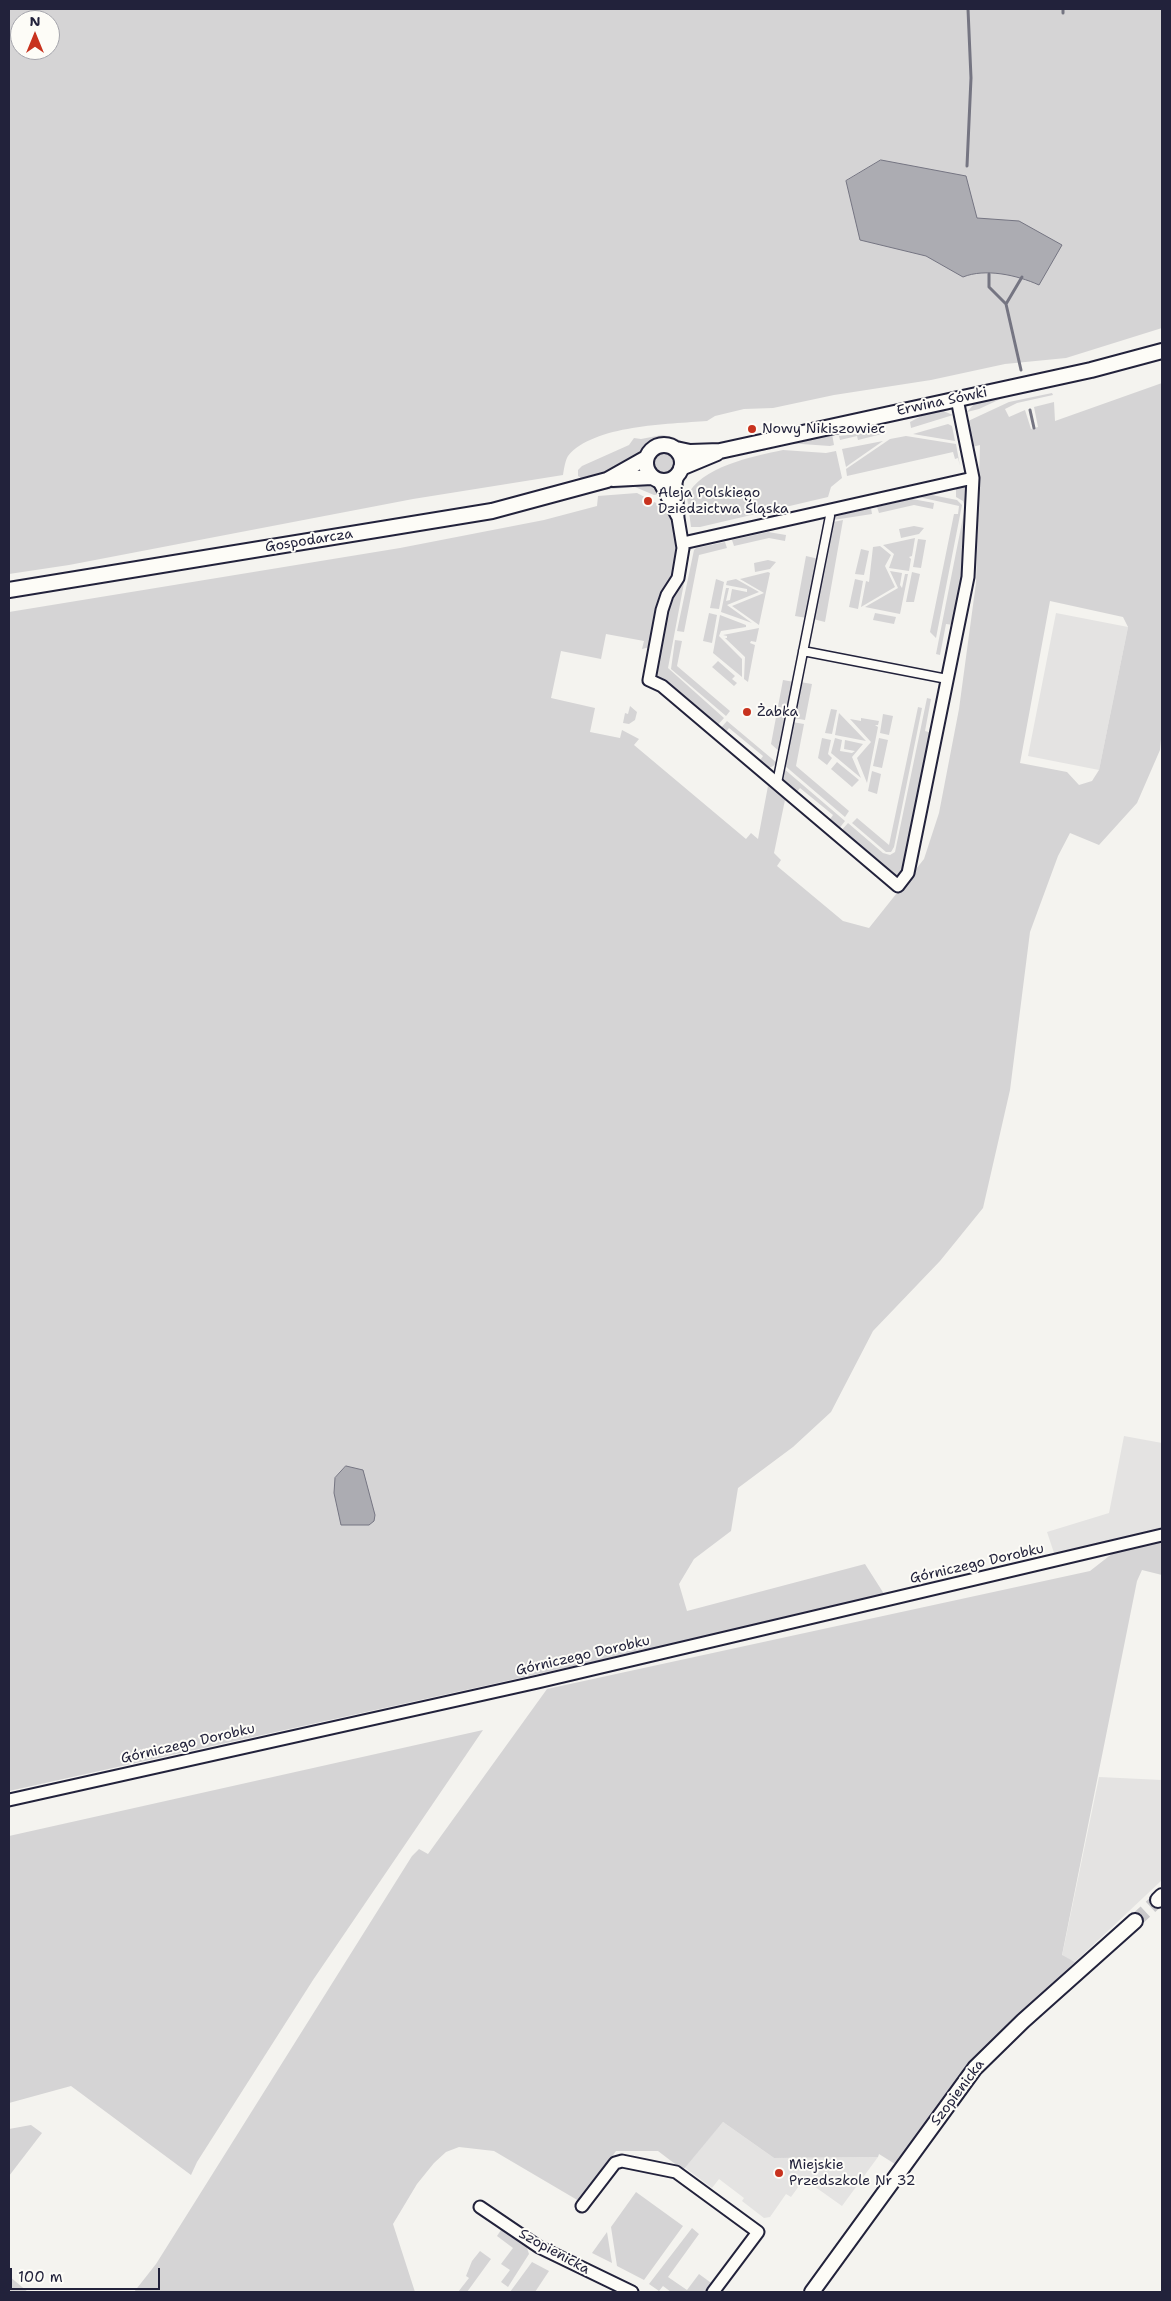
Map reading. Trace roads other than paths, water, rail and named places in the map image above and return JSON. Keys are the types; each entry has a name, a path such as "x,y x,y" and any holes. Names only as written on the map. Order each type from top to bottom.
{"street":[{"name":"Erwina Sówki","path":"676,449 684,451 720,451 1091,370 1162,351"},
{"path":"678,518 655,478 646,468 646,458 652,449 661,444 676,449 682,458 676,482 678,518 684,543 678,578 667,595 662,610 649,680 662,686 898,886 908,873 968,577 973,478 957,399"},
{"name":"Erwina Sówki","path":"680,471 720,451"},
{"name":"Gospodarcza","path":"9,590 477,514 538,500 607,480 646,458"},
{"path":"655,478 671,480 680,471"},
{"name":"Gospodarcza","path":"607,480 655,478"},
{"path":"684,543 973,478"},
{"path":"777,783 830,516 829,510"},
{"path":"803,651 947,679"},
{"name":"Górniczego Dorobku","path":"9,1800 538,1682 1162,1535"},
{"name":"Szopienicka","path":"812,2292 975,2068 1023,2021 1135,1920"},
{"path":"582,2206 614,2163 622,2161 676,2172 758,2232 713,2292"},
{"name":"Szopienicka","path":"480,2207 539,2247 632,2292"}],"waterway":[{"path":"967,166 971,78 968,9"},
{"path":"989,274 989,287 1006,304 1021,370"},
{"path":"1006,304 1022,277"},
{"path":"1030,410 1034,428"}],"tunnel":[{"path":"1135,1921 1158,1900"}],"place":[{"name":"Nowy Nikiszowiec","path":"752,429"},
{"name":"Aleja Polskiego Dziedzictwa Śląska","path":"648,501"},
{"name":"Żabka","path":"747,712"},
{"name":"Miejskie Przedszkole Nr 32","path":"779,2173"}]}
